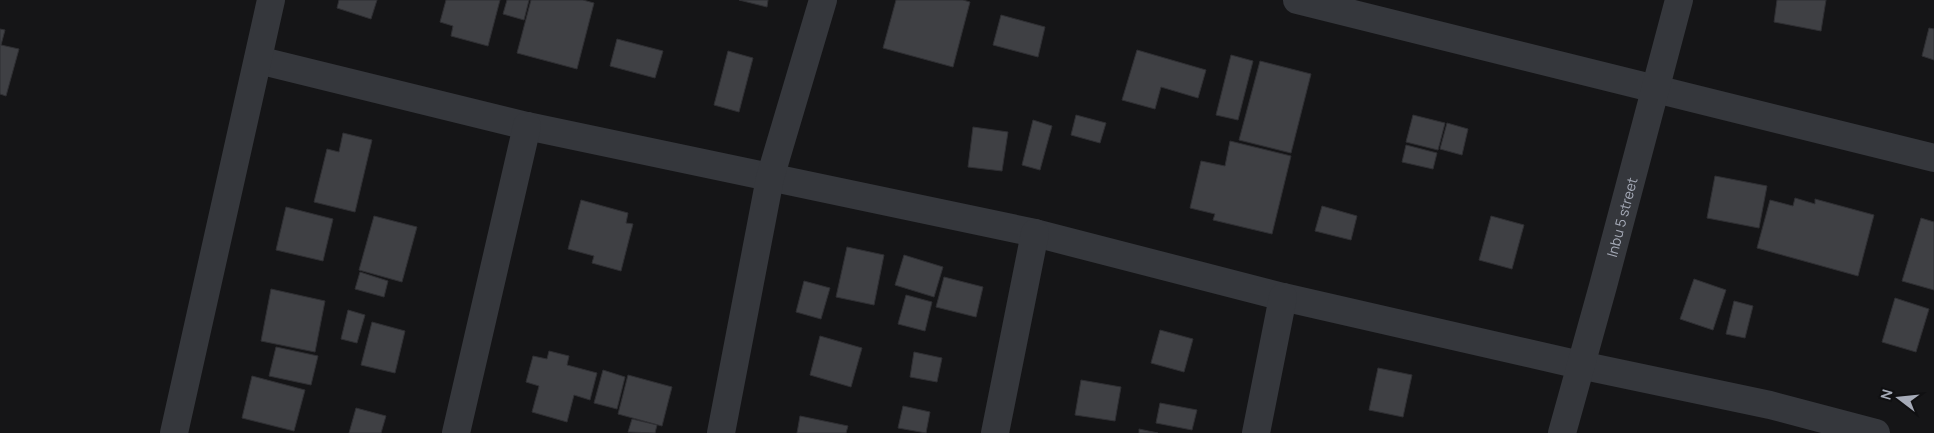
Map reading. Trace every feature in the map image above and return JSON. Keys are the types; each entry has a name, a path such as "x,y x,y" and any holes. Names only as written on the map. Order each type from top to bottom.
{"street":[{"path":"174,433 271,0"},
{"path":"721,433 770,178 823,0"},
{"path":"1297,0 1934,158"},
{"name":"Inbu 5 street","path":"1562,433 1604,286 1679,0"},
{"path":"258,60 527,126 1035,234 1283,297 1580,365 1770,405 1876,433"},
{"path":"456,433 527,126"},
{"path":"995,433 1035,234"},
{"path":"1256,433 1283,297"}],"building":[{"path":"339,0 377,0 371,19 337,8"},
{"path":"446,0 500,0 488,46 451,36 453,26 440,22"},
{"path":"507,0 529,0 524,20 503,14"},
{"path":"531,0 583,0 594,3 577,69 517,53"},
{"path":"739,0 768,0 767,7"},
{"path":"896,0 963,0 970,2 953,67 883,48"},
{"path":"1777,0 1826,0 1821,31 1774,22"},
{"path":"1001,15 1045,27 1038,57 993,45"},
{"path":"1929,28 1934,29 1934,60 1922,56"},
{"path":"0,29 5,30 1,45 19,49 6,96 0,94"},
{"path":"617,39 663,51 655,78 610,66"},
{"path":"1137,50 1206,70 1198,98 1161,87 1155,109 1122,100"},
{"path":"728,51 753,58 739,112 714,105"},
{"path":"1231,55 1253,61 1238,120 1216,115"},
{"path":"1260,61 1311,74 1291,153 1239,140"},
{"path":"1076,115 1106,123 1100,143 1071,135"},
{"path":"1413,115 1445,123 1438,150 1406,142"},
{"path":"1033,120 1052,126 1040,170 1022,165"},
{"path":"1447,123 1468,129 1462,155 1440,149"},
{"path":"973,127 1008,132 1002,171 968,167"},
{"path":"343,133 372,140 355,212 314,202 327,149 339,152"},
{"path":"1230,141 1291,156 1272,234 1213,220 1215,214 1190,208 1201,161 1225,166"},
{"path":"1406,145 1437,153 1433,169 1402,162"},
{"path":"1715,176 1767,186 1759,228 1707,218"},
{"path":"1795,198 1815,204 1815,199 1874,215 1858,276 1757,248 1770,200 1793,206"},
{"path":"581,200 628,213 626,223 633,224 621,271 592,263 594,256 568,249"},
{"path":"1322,206 1357,216 1351,240 1315,231"},
{"path":"286,207 333,219 323,261 276,250"},
{"path":"374,216 417,227 402,282 359,270"},
{"path":"1491,216 1524,225 1512,269 1479,260"},
{"path":"1921,218 1934,222 1934,290 1902,281"},
{"path":"847,247 884,255 874,305 836,297"},
{"path":"904,255 943,267 934,297 895,285"},
{"path":"360,272 388,281 384,297 355,289"},
{"path":"944,277 983,287 976,317 936,307"},
{"path":"1694,279 1726,290 1713,330 1680,319"},
{"path":"804,281 830,288 821,319 796,312"},
{"path":"271,289 325,301 315,352 261,341"},
{"path":"906,295 932,302 925,331 898,324"},
{"path":"1895,298 1929,309 1916,352 1882,342"},
{"path":"1734,301 1753,306 1745,338 1726,334"},
{"path":"348,310 365,315 357,343 341,339"},
{"path":"372,322 405,331 395,373 361,365"},
{"path":"1160,330 1193,339 1184,372 1151,363"},
{"path":"820,336 862,348 851,387 810,375"},
{"path":"276,347 318,356 311,385 269,376"},
{"path":"549,351 569,356 567,365 597,373 590,400 574,395 567,422 532,412 539,386 526,382 533,356 547,359"},
{"path":"914,352 942,358 937,382 910,377"},
{"path":"1378,368 1412,375 1403,417 1369,410"},
{"path":"603,370 625,377 617,409 594,403"},
{"path":"628,375 672,387 662,426 618,414"},
{"path":"252,376 305,390 294,431 242,418"},
{"path":"1081,380 1121,387 1115,421 1075,415"},
{"path":"1160,403 1197,410 1192,430 1156,423"},
{"path":"903,406 930,412 926,433 898,428"},
{"path":"356,408 386,416 381,433 349,433"},
{"path":"800,416 848,426 846,433 797,433"},
{"path":"632,419 657,425 655,433 628,432"},
{"path":"1139,429 1158,433 1139,433"}]}
